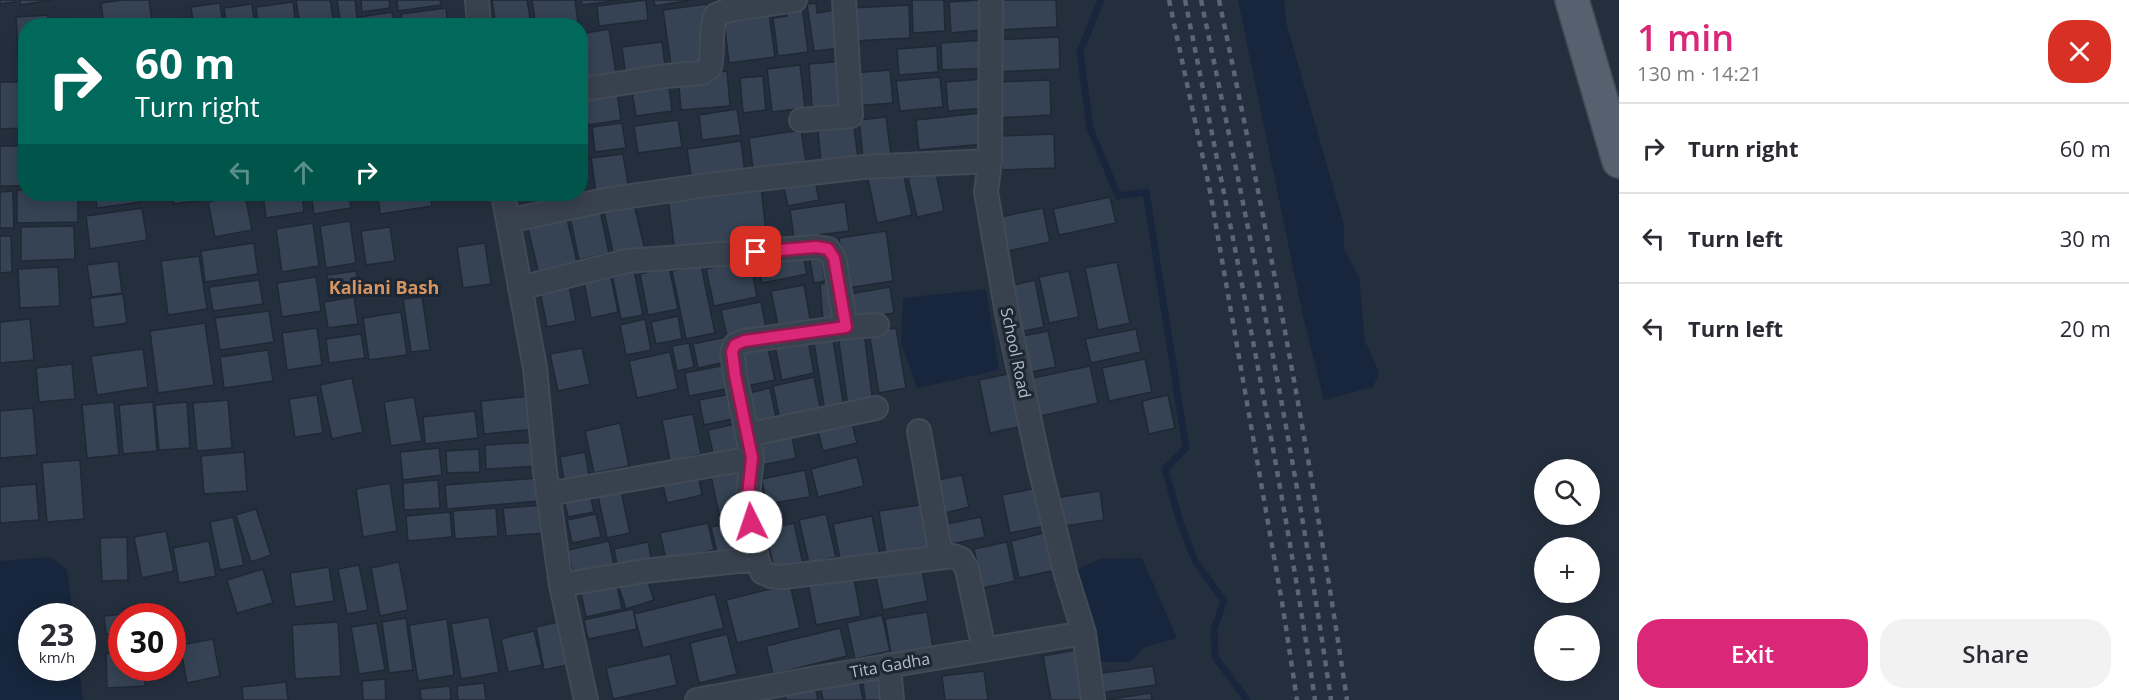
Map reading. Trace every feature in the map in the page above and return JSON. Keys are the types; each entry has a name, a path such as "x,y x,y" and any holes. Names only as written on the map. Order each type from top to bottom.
{"main road":[{"path":"1572,0 1619,161"}],"street":[{"path":"477,0 478,18"},
{"path":"588,89 665,76 702,73 710,66 713,53 711,27 716,15 729,5 795,0"},
{"path":"801,120 851,116 844,0"},
{"name":"School Road","path":"991,0 990,161 986,192 1007,313 1038,464 1065,575 1084,633 1094,700"},
{"path":"508,221 610,199 738,182 863,167 990,161"},
{"path":"504,201 535,368 548,494 561,585 586,700"},
{"path":"520,288 627,261 822,248 828,249 834,258 846,327"},
{"path":"877,325 744,341 735,345 732,352 735,375 752,458 747,504 757,560 762,572 771,576 783,577 941,556 961,559 967,569 984,649"},
{"path":"747,435 876,408"},
{"path":"919,431 941,556"},
{"path":"548,494 752,458"},
{"path":"561,585 644,571 757,560"},
{"name":"Tita Gadha","path":"697,700 1084,633"},
{"path":"889,665 892,700"}],"water":[{"path":"1238,0 1284,0 1286,22 1344,225 1344,249 1359,277 1365,341 1379,373 1373,387 1324,400 1303,316"},
{"path":"986,289 999,370 917,388 901,342 903,298"},
{"path":"50,557 67,570 71,603 18,603 18,681 81,681 83,700 0,700 0,561"},
{"path":"1142,558 1177,638 1145,647 1130,662 1100,662 1072,572 1100,559"}],"building":[{"path":"0,0 14,0 15,2 0,4"},
{"path":"20,0 52,0 20,5"},
{"path":"149,0 151,18 103,18 101,3"},
{"path":"296,0 330,0 333,18 299,18"},
{"path":"337,0 355,0 357,18 340,18"},
{"path":"361,0 389,0 390,8 362,12"},
{"path":"397,0 440,0 441,5 398,11"},
{"path":"492,0 527,0 530,18 495,18"},
{"path":"532,0 575,0 577,18 535,18"},
{"path":"581,0 621,0 582,5"},
{"path":"646,0 648,20 599,26 597,6"},
{"path":"654,0 692,0 655,6"},
{"path":"912,0 944,0 945,31 913,33"},
{"path":"979,0 982,30 951,33 949,2"},
{"path":"995,0 1056,0 1057,27 996,30"},
{"path":"293,2 295,18 257,18 256,7"},
{"path":"220,3 222,18 193,18 191,7"},
{"path":"816,3 817,13 837,10 842,48 814,51 807,4"},
{"path":"252,4 254,18 226,18 224,8"},
{"path":"707,4 716,66 672,72 663,10"},
{"path":"909,5 910,38 854,41 852,8"},
{"path":"802,6 808,52 778,56 773,18 787,16 786,8"},
{"path":"446,8 447,18 402,18 401,14"},
{"path":"392,12 393,18 360,18"},
{"path":"769,13 775,57 729,63 724,19"},
{"path":"48,15 48,18 18,18 18,52 16,17"},
{"path":"609,29 617,79 588,84 588,33"},
{"path":"1059,37 1060,69 994,72 993,40"},
{"path":"985,40 986,68 942,70 941,43"},
{"path":"662,42 666,73 626,78 622,47"},
{"path":"937,46 938,72 899,75 897,49"},
{"path":"844,61 848,105 812,108 809,64"},
{"path":"800,65 805,108 772,112 767,69"},
{"path":"890,70 893,103 854,106 851,73"},
{"path":"727,71 730,106 681,110 678,76"},
{"path":"763,76 766,110 743,113 740,78"},
{"path":"940,77 943,107 900,111 896,81"},
{"path":"668,79 672,111 636,116 631,85"},
{"path":"985,79 987,108 948,111 946,82"},
{"path":"1050,80 1051,115 996,118 995,82"},
{"path":"0,82 18,82 18,128 0,129"},
{"path":"617,92 621,120 588,125 588,97"},
{"path":"737,109 741,135 702,140 699,115"},
{"path":"981,113 984,144 919,150 916,120"},
{"path":"886,117 891,155 863,158 859,120"},
{"path":"678,120 682,147 638,153 634,126"},
{"path":"622,123 626,148 595,152 592,127"},
{"path":"854,127 858,159 821,163 818,131"},
{"path":"801,130 807,169 754,176 749,138"},
{"path":"1054,134 1055,168 1002,170 1000,136"},
{"path":"741,141 745,174 692,182 687,149"},
{"path":"0,146 18,146 18,186 0,186"},
{"path":"623,154 629,189 596,194 591,158"},
{"path":"903,172 912,215 877,223 868,179"},
{"path":"936,173 944,211 917,217 908,178"},
{"path":"814,175 819,200 788,206 782,181"},
{"path":"761,186 767,242 675,253 668,198"},
{"path":"17,190 18,201 78,201 78,222 17,223"},
{"path":"13,191 14,228 0,228 0,192"},
{"path":"1110,197 1116,223 1059,235 1053,209"},
{"path":"633,200 646,254 615,261 603,207"},
{"path":"96,201 141,201 141,202 97,208"},
{"path":"173,201 195,201 174,204"},
{"path":"246,201 252,230 215,237 208,202"},
{"path":"264,201 303,201 304,212 266,218"},
{"path":"312,201 350,201 351,208 314,214"},
{"path":"379,201 431,201 432,206 380,214"},
{"path":"845,202 849,231 794,238 790,210"},
{"path":"599,206 609,253 579,260 569,212"},
{"path":"142,208 147,240 90,249 86,216"},
{"path":"1043,208 1050,242 1008,251 1001,217"},
{"path":"567,219 578,266 539,275 528,228"},
{"path":"350,221 356,263 326,268 320,226"},
{"path":"313,223 319,266 282,272 276,229"},
{"path":"74,226 75,259 21,261 21,227"},
{"path":"390,227 395,261 366,265 361,231"},
{"path":"886,231 893,281 847,288 839,238"},
{"path":"0,236 11,236 12,272 0,273"},
{"path":"254,243 258,274 205,282 201,251"},
{"path":"485,243 491,284 463,288 457,247"},
{"path":"801,247 807,274 762,283 756,256"},
{"path":"829,251 832,268 823,269 825,281 814,283 809,255"},
{"path":"199,256 207,309 168,315 161,261"},
{"path":"750,259 757,297 714,306 706,269"},
{"path":"118,261 122,293 92,297 87,265"},
{"path":"1117,262 1130,323 1098,330 1085,268"},
{"path":"633,265 643,315 621,319 611,270"},
{"path":"701,265 715,333 686,339 672,271"},
{"path":"58,267 60,306 20,308 18,269"},
{"path":"669,267 678,309 648,315 640,274"},
{"path":"356,271 359,293 330,297 327,275"},
{"path":"1069,271 1079,317 1049,323 1039,277"},
{"path":"610,272 618,312 591,318 583,277"},
{"path":"316,277 321,311 282,317 277,283"},
{"path":"259,280 263,304 213,311 209,287"},
{"path":"1035,280 1044,327 1019,332 1009,286"},
{"path":"838,282 832,319 823,320 820,284"},
{"path":"569,285 576,321 547,327 540,291"},
{"path":"804,285 811,324 779,330 771,291"},
{"path":"890,287 894,313 847,320 843,295"},
{"path":"123,294 127,323 94,328 90,298"},
{"path":"354,297 358,324 328,328 324,302"},
{"path":"422,297 430,350 411,352 403,299"},
{"path":"761,302 766,328 727,336 721,310"},
{"path":"269,311 274,342 220,350 215,318"},
{"path":"401,312 407,355 369,360 363,318"},
{"path":"678,316 682,339 656,344 651,322"},
{"path":"30,319 34,360 0,363 0,322"},
{"path":"645,319 651,350 626,355 620,325"},
{"path":"205,323 214,385 158,393 150,331"},
{"path":"317,328 322,365 287,370 282,333"},
{"path":"896,328 906,388 879,393 869,332"},
{"path":"1136,329 1141,352 1091,363 1085,339"},
{"path":"864,331 873,404 848,407 838,335"},
{"path":"1048,331 1056,367 1026,373 1018,337"},
{"path":"832,333 844,408 825,412 813,336"},
{"path":"361,334 365,358 329,363 326,339"},
{"path":"807,335 814,373 782,380 774,342"},
{"path":"726,337 731,361 698,368 693,344"},
{"path":"766,339 775,380 746,386 738,345"},
{"path":"689,343 694,367 677,371 672,346"},
{"path":"582,348 590,384 558,391 550,354"},
{"path":"143,349 148,387 97,395 91,356"},
{"path":"268,350 273,381 224,388 220,357"},
{"path":"670,352 678,389 637,398 629,361"},
{"path":"1145,359 1152,392 1109,401 1102,368"},
{"path":"72,364 75,399 39,402 36,368"},
{"path":"726,365 731,388 689,396 685,373"},
{"path":"1090,366 1098,403 1041,416 1033,378"},
{"path":"1017,372 1028,425 990,433 979,380"},
{"path":"814,377 822,417 781,425 773,386"},
{"path":"352,378 363,432 332,439 320,385"},
{"path":"770,388 778,427 752,432 744,394"},
{"path":"736,393 741,417 704,425 699,400"},
{"path":"317,395 323,433 295,437 289,399"},
{"path":"1168,395 1175,428 1149,434 1142,401"},
{"path":"532,396 536,429 484,434 481,401"},
{"path":"414,397 422,441 391,446 384,402"},
{"path":"228,400 232,448 197,451 193,403"},
{"path":"114,402 119,455 87,458 82,405"},
{"path":"153,402 157,451 123,454 119,405"},
{"path":"187,402 190,448 159,450 155,405"},
{"path":"33,408 37,455 0,458 0,411"},
{"path":"475,411 478,438 425,444 423,417"},
{"path":"693,414 701,454 670,461 662,420"},
{"path":"851,419 857,443 823,451 817,427"},
{"path":"620,423 629,466 594,473 585,431"},
{"path":"740,423 746,451 714,458 708,430"},
{"path":"791,431 796,458 757,466 751,439"},
{"path":"539,442 541,466 486,469 485,445"},
{"path":"439,448 442,475 403,480 400,452"},
{"path":"479,449 480,472 447,473 446,451"},
{"path":"244,452 247,491 204,494 201,456"},
{"path":"585,452 589,475 564,480 560,457"},
{"path":"857,457 864,486 818,497 811,469"},
{"path":"80,460 84,519 47,522 42,463"},
{"path":"738,465 747,513 720,518 710,471"},
{"path":"805,470 810,497 766,504 762,479"},
{"path":"698,474 702,495 667,503 662,481"},
{"path":"962,475 969,507 945,513 938,480"},
{"path":"538,478 540,501 447,509 445,485"},
{"path":"438,480 440,508 404,510 403,483"},
{"path":"390,483 397,531 363,537 356,489"},
{"path":"36,484 39,520 0,523 0,487"},
{"path":"620,486 630,533 607,538 597,491"},
{"path":"1037,488 1045,526 1010,533 1002,495"},
{"path":"589,489 594,512 568,517 563,495"},
{"path":"1100,491 1104,520 1058,527 1054,498"},
{"path":"926,504 932,548 886,554 879,511"},
{"path":"544,505 546,533 506,536 503,508"},
{"path":"496,508 498,536 455,539 453,511"},
{"path":"256,509 271,555 251,562 236,515"},
{"path":"450,512 452,537 408,541 406,516"},
{"path":"596,514 601,537 572,543 567,520"},
{"path":"826,514 836,557 809,563 799,520"},
{"path":"872,516 880,555 841,563 833,524"},
{"path":"233,517 244,565 220,570 210,522"},
{"path":"981,517 985,537 947,545 942,525"},
{"path":"747,520 752,545 717,552 711,527"},
{"path":"708,523 714,550 666,560 660,533"},
{"path":"794,523 803,564 775,572 765,530"},
{"path":"166,531 174,571 142,578 134,537"},
{"path":"1048,532 1056,570 1019,578 1011,541"},
{"path":"127,537 128,580 102,581 100,538"},
{"path":"209,541 216,576 179,583 173,548"},
{"path":"609,541 614,566 573,574 568,550"},
{"path":"648,542 652,562 618,569 614,549"},
{"path":"1007,542 1015,581 982,588 974,549"},
{"path":"399,562 408,610 380,616 371,568"},
{"path":"359,565 368,610 347,614 338,569"},
{"path":"921,565 928,601 883,610 875,573"},
{"path":"329,567 334,601 295,607 290,573"},
{"path":"263,569 273,603 237,613 227,580"},
{"path":"645,572 654,600 626,609 617,581"},
{"path":"853,574 861,616 816,625 808,583"},
{"path":"616,581 622,609 586,617 580,589"},
{"path":"790,584 800,628 737,643 726,600"},
{"path":"715,594 724,628 643,648 634,614"},
{"path":"633,609 637,629 588,639 584,620"},
{"path":"927,612 933,647 891,654 885,619"},
{"path":"882,615 890,651 855,659 847,623"},
{"path":"104,616 108,616 108,634 106,634"},
{"path":"489,617 499,672 461,679 451,624"},
{"path":"406,618 413,670 389,673 382,622"},
{"path":"447,619 454,675 418,681 409,625"},
{"path":"567,620 576,663 544,670 536,627"},
{"path":"338,622 341,676 295,679 292,625"},
{"path":"377,623 385,670 359,674 351,627"},
{"path":"840,628 847,656 773,674 766,646"},
{"path":"534,631 542,665 508,672 501,639"},
{"path":"727,634 737,674 699,683 690,643"},
{"path":"213,639 220,676 187,683 186,644"},
{"path":"1081,649 1089,700 1051,700 1043,656"},
{"path":"106,653 108,653 108,681 145,681 145,686 107,688"},
{"path":"670,654 677,685 613,699 606,668"},
{"path":"1153,666 1156,685 1099,693 1096,674"},
{"path":"885,670 889,700 865,700 862,673"},
{"path":"984,671 988,700 945,700 942,676"},
{"path":"858,674 863,700 823,700 819,681"},
{"path":"385,679 386,700 363,700 362,681"},
{"path":"814,681 818,700 786,700 783,687"},
{"path":"286,682 288,700 243,700 242,687"},
{"path":"484,683 486,700 458,700 457,686"},
{"path":"450,686 451,700 421,700 420,689"},
{"path":"1151,693 1152,700 1104,700"}],"waterway":[{"path":"1101,0 1080,52 1090,128 1118,196 1146,192 1186,448 1165,469 1180,522 1195,561 1224,601 1214,629 1215,657 1247,700"}],"railway":[{"path":"1169,0 1209,186 1297,700"},
{"path":"1185,0 1271,437 1315,700"},
{"path":"1201,0 1272,349 1331,700"},
{"path":"1219,0 1288,349 1347,700"}],"district":[{"name":"Kaliani Bash","path":"384,288"}],"route":[{"path":"751,522 747,504 752,458 735,375 732,352 735,345 744,341 846,327 834,258 828,249 816,247 756,252"}]}
